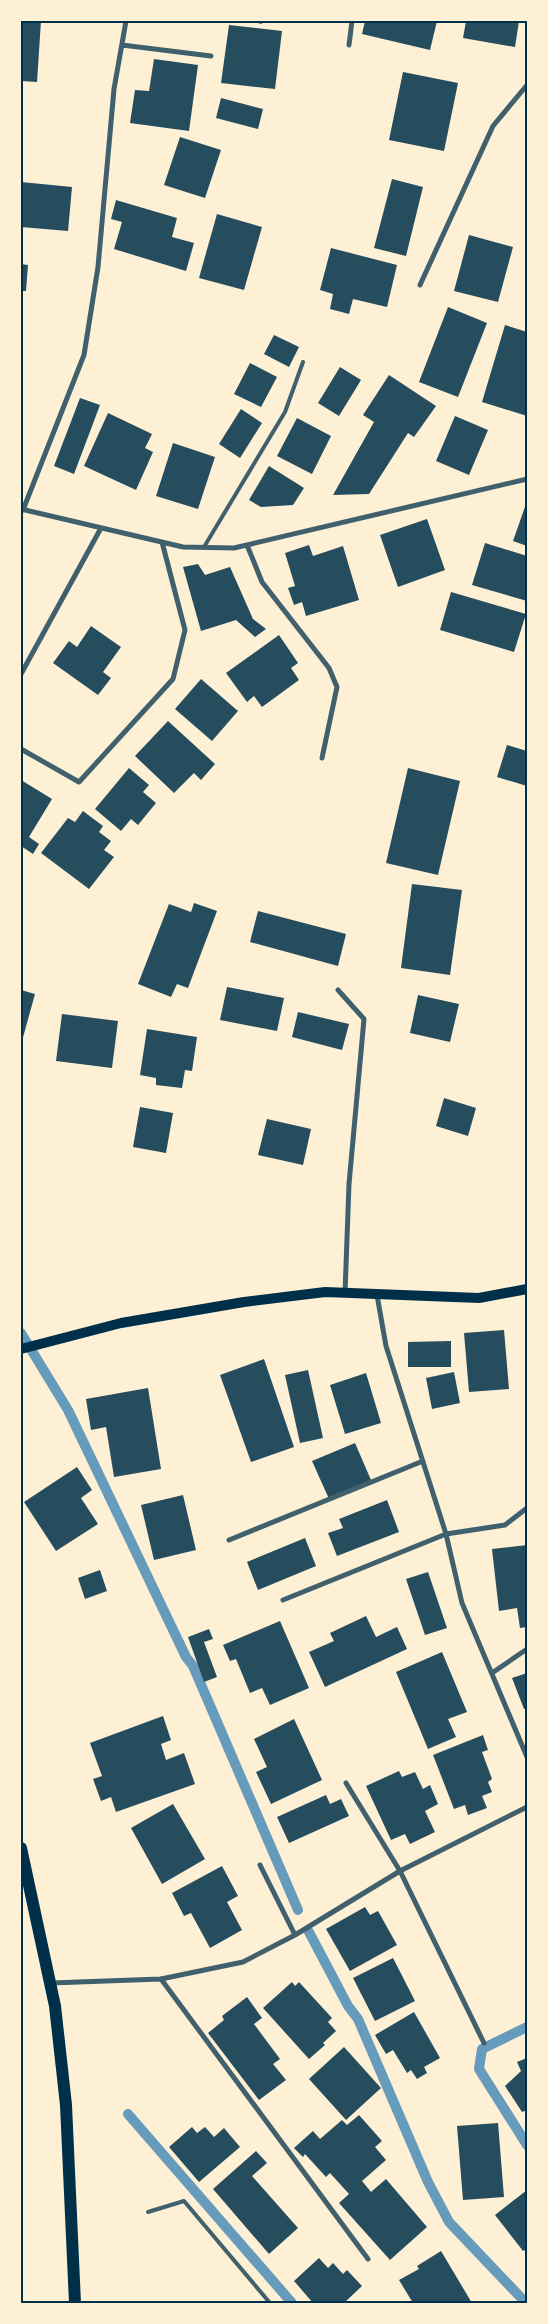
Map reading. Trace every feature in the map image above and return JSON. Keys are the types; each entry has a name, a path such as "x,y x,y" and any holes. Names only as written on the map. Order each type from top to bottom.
{"main road":[{"path":"21,1349 121,1323 244,1302 325,1292 479,1298 527,1289"},
{"path":"21,1848 55,2006 66,2105 75,2303"}],"street":[{"path":"126,21 114,89 98,266 84,355 22,510 183,546 234,548 527,479"},
{"path":"349,46 352,21"},
{"path":"122,45 211,56"},
{"path":"420,285 493,126 527,85"},
{"path":"21,674 101,528"},
{"path":"21,749 79,782 173,679 185,630 162,542"},
{"path":"247,545 262,582 329,668 337,687 322,758"},
{"path":"338,990 364,1019 350,1175 345,1293"},
{"path":"377,1295 386,1346 446,1534 462,1603 527,1757"},
{"path":"229,1540 423,1461"},
{"path":"283,1600 446,1534 505,1525 527,1508"},
{"path":"492,1673 527,1649"},
{"path":"346,1783 400,1871 484,2044"},
{"path":"50,1983 162,1979 243,1962 295,1935 400,1871 527,1807"},
{"path":"260,1865 295,1935"},
{"path":"162,1979 368,2259"}],"lane":[{"path":"204,547 285,412 303,362"},
{"path":"148,2212 184,2201 270,2303"}],"building":[{"path":"21,21 41,21 37,82 21,81"},
{"path":"249,21 262,21 262,24"},
{"path":"365,21 437,21 430,50 362,34"},
{"path":"466,21 519,21 515,47 463,38"},
{"path":"229,25 282,31 275,89 221,83"},
{"path":"154,59 198,65 189,131 130,123 135,90 149,91"},
{"path":"403,72 458,83 444,151 389,140"},
{"path":"221,98 263,109 258,129 216,118"},
{"path":"180,137 221,150 205,198 164,185"},
{"path":"392,179 423,187 406,256 374,248"},
{"path":"21,182 72,187 68,231 21,227"},
{"path":"116,200 177,218 172,237 194,243 186,271 114,249 122,222 111,219"},
{"path":"217,214 262,227 244,290 199,278"},
{"path":"469,235 513,247 498,302 454,291"},
{"path":"331,248 397,265 387,307 353,299 349,314 330,309 333,294 320,290"},
{"path":"21,264 28,265 26,291 21,291"},
{"path":"448,307 487,323 458,397 419,382"},
{"path":"505,325 527,332 527,416 482,402"},
{"path":"274,335 299,347 289,367 264,354"},
{"path":"250,363 277,377 261,407 234,394"},
{"path":"340,367 361,380 339,416 318,403"},
{"path":"389,375 436,406 414,437 408,433 369,494 333,495 374,422 363,415"},
{"path":"80,398 100,405 74,474 54,466"},
{"path":"241,409 262,423 240,458 219,444"},
{"path":"108,413 152,434 145,448 153,452 136,490 84,466"},
{"path":"455,416 488,430 469,475 436,461"},
{"path":"297,418 331,436 312,474 277,456"},
{"path":"173,443 215,457 198,509 156,496"},
{"path":"269,466 304,488 293,505 261,507 249,500"},
{"path":"527,501 527,546 513,541"},
{"path":"427,519 445,570 398,587 380,535"},
{"path":"485,543 527,556 527,601 472,585"},
{"path":"309,545 313,556 343,546 359,600 306,616 302,602 294,605 288,588 295,586 285,553"},
{"path":"198,564 205,575 230,567 253,619 266,629 255,637 236,620 201,631 183,567"},
{"path":"451,592 526,614 514,652 440,630"},
{"path":"91,626 121,647 103,672 111,678 98,695 53,663 69,641 77,647"},
{"path":"279,635 298,663 291,668 299,680 262,707 254,696 247,702 226,673"},
{"path":"201,679 238,711 212,741 175,709"},
{"path":"168,721 215,764 201,780 194,773 174,793 135,756"},
{"path":"507,745 527,751 527,786 497,777"},
{"path":"129,768 149,785 143,792 156,803 138,825 131,819 121,831 95,809"},
{"path":"408,768 460,781 438,875 386,863"},
{"path":"21,780 52,799 29,837 39,844 33,854 21,846"},
{"path":"83,811 103,826 99,832 111,841 104,850 114,857 89,889 41,853 68,818 75,822"},
{"path":"412,884 462,890 450,975 401,968"},
{"path":"194,903 217,911 188,988 177,984 171,997 138,984 169,904 191,912"},
{"path":"258,911 346,934 338,966 250,942"},
{"path":"227,987 284,998 277,1031 220,1020"},
{"path":"21,990 35,994 22,1041 21,1040"},
{"path":"418,995 459,1004 450,1042 410,1033"},
{"path":"298,1012 349,1024 342,1050 292,1037"},
{"path":"62,1014 118,1021 112,1068 56,1061"},
{"path":"147,1029 197,1037 192,1071 185,1070 182,1088 156,1085 156,1078 140,1075"},
{"path":"444,1098 476,1108 468,1136 436,1126"},
{"path":"140,1107 173,1113 166,1153 133,1147"},
{"path":"267,1119 311,1129 303,1165 258,1155"},
{"path":"504,1330 509,1389 469,1392 464,1333"},
{"path":"451,1341 451,1367 408,1367 408,1342"},
{"path":"264,1359 294,1447 251,1462 220,1375"},
{"path":"308,1370 323,1438 300,1443 285,1375"},
{"path":"454,1372 460,1403 432,1409 426,1378"},
{"path":"366,1373 381,1423 345,1434 330,1385"},
{"path":"148,1388 161,1469 114,1477 106,1427 91,1430 86,1399"},
{"path":"355,1443 371,1480 329,1499 312,1461"},
{"path":"77,1467 92,1490 81,1498 98,1524 56,1551 24,1502"},
{"path":"183,1495 196,1550 154,1560 141,1505"},
{"path":"387,1500 399,1532 337,1556 328,1533 343,1528 339,1519"},
{"path":"305,1538 316,1566 258,1590 247,1562"},
{"path":"527,1545 527,1627 520,1628 517,1608 499,1611 492,1549"},
{"path":"100,1570 107,1591 85,1599 78,1578"},
{"path":"428,1572 447,1628 425,1635 406,1579"},
{"path":"366,1616 376,1637 397,1627 407,1649 325,1687 309,1652 334,1641 330,1633"},
{"path":"280,1621 309,1688 270,1705 262,1688 250,1693 236,1659 230,1661 223,1645"},
{"path":"209,1629 213,1639 204,1642 217,1677 204,1682 188,1637"},
{"path":"442,1652 467,1712 448,1719 456,1737 428,1749 396,1672"},
{"path":"527,1673 527,1708 524,1709 512,1678"},
{"path":"163,1716 171,1740 161,1744 166,1760 184,1753 195,1784 116,1812 111,1797 101,1801 93,1779 102,1776 90,1743"},
{"path":"294,1719 322,1780 271,1804 256,1772 267,1767 254,1739"},
{"path":"483,1735 488,1750 482,1752 492,1779 488,1782 492,1792 482,1796 487,1808 468,1815 465,1805 454,1809 433,1755"},
{"path":"399,1771 402,1777 415,1772 423,1789 430,1785 438,1804 425,1811 435,1832 410,1844 405,1834 391,1840 366,1786"},
{"path":"326,1795 330,1804 341,1799 349,1816 289,1843 277,1817"},
{"path":"173,1804 205,1859 162,1884 131,1828"},
{"path":"222,1866 238,1896 227,1902 242,1930 210,1948 191,1913 184,1916 172,1893"},
{"path":"365,1907 370,1915 378,1911 397,1945 350,1971 326,1929"},
{"path":"393,1958 415,2001 375,2021 353,1978"},
{"path":"292,1982 295,1986 299,1982 332,2018 328,2022 336,2031 323,2043 325,2045 309,2059 263,2008"},
{"path":"247,1997 262,2018 254,2024 280,2059 273,2064 286,2080 259,2100 208,2033 224,2020 222,2016"},
{"path":"414,2012 440,2058 424,2067 427,2073 417,2079 411,2070 407,2073 393,2050 386,2054 375,2035"},
{"path":"344,2047 381,2088 346,2120 309,2079"},
{"path":"527,2058 527,2110 522,2112 505,2086 521,2071 517,2062"},
{"path":"359,2115 382,2141 375,2147 386,2160 362,2181 371,2192 386,2179 427,2227 390,2260 339,2203 349,2194 330,2173 326,2177 305,2154 303,2157 294,2148 313,2131 320,2139 342,2120 347,2125"},
{"path":"498,2123 504,2197 463,2200 457,2126"},
{"path":"192,2127 197,2133 205,2127 214,2137 224,2128 240,2147 199,2182 169,2147"},
{"path":"256,2151 267,2163 252,2176 298,2228 269,2254 213,2189"},
{"path":"527,2190 527,2249 523,2251 495,2215"},
{"path":"441,2251 472,2303 413,2303 399,2280 419,2269 417,2266"},
{"path":"319,2258 328,2268 333,2263 343,2274 347,2270 362,2286 344,2303 313,2303 294,2281"}],"waterway":[{"path":"21,1333 68,1410 186,1657 193,1666 298,1910"},
{"path":"309,1932 348,2006 358,2019 428,2182 449,2222 526,2303"},
{"path":"527,2027 482,2049 479,2069 527,2145"},
{"path":"128,2114 292,2303"}]}
